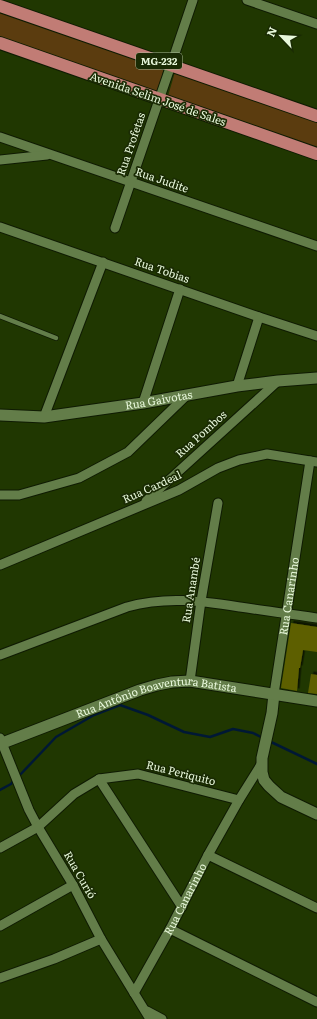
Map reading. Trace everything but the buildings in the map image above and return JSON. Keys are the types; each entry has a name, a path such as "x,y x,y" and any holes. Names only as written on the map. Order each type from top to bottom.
{"main road":[{"name":"MG-232","path":"0,6 317,116"},
{"name":"Avenida Selim José de Sales","path":"0,43 317,154"}],"street":[{"name":"Rua Profetas","path":"115,228 192,0"},
{"path":"247,0 317,24"},
{"name":"Rua Judite","path":"0,137 317,246"},
{"path":"0,160 51,154"},
{"name":"Rua Tobias","path":"0,227 317,336"},
{"path":"44,417 103,262"},
{"path":"143,403 180,289"},
{"path":"237,386 259,317"},
{"name":"Rua Gaivotas","path":"0,415 44,417 143,403 237,386 317,378"},
{"name":"Rua Pombos","path":"141,506 278,381"},
{"path":"0,495 19,495 79,478 91,472 128,452 187,395"},
{"name":"Rua Cardeal","path":"0,565 179,490 218,468 239,460 267,454 313,461"},
{"name":"Rua Canarinho","path":"134,993 262,758 272,713 286,613 313,461"},
{"name":"Rua Anambé","path":"190,681 201,601 218,503"},
{"path":"0,655 133,605 164,600 201,601 317,618"},
{"name":"Rua Antônio Boaventura Batista","path":"1,742 149,687 172,682 190,681 317,701"},
{"name":"Rua Curió","path":"1,742 29,810 38,827 73,885 101,939 148,1015"},
{"path":"262,758 262,772 264,780 275,792 281,797 317,814"},
{"name":"Rua Periquito","path":"0,848 38,827 74,794 99,779 138,774 239,800"},
{"path":"99,779 182,907"},
{"path":"208,855 317,908"},
{"path":"0,926 73,885"},
{"path":"170,929 317,1002"},
{"path":"0,978 54,959 101,939"},
{"path":"148,1015 162,1019"}],"lane":[{"path":"0,316 56,338"}],"shaded area":[{"path":"0,11 164,67 158,94 0,39"},
{"path":"175,72 317,121 317,149 168,96"}],"waterway":[{"path":"18,777 56,737 94,715 120,705 148,715 184,732 210,737 233,729 253,733 263,738"},
{"path":"269,741 317,764"},
{"path":"0,790 11,784 14,780"}]}
